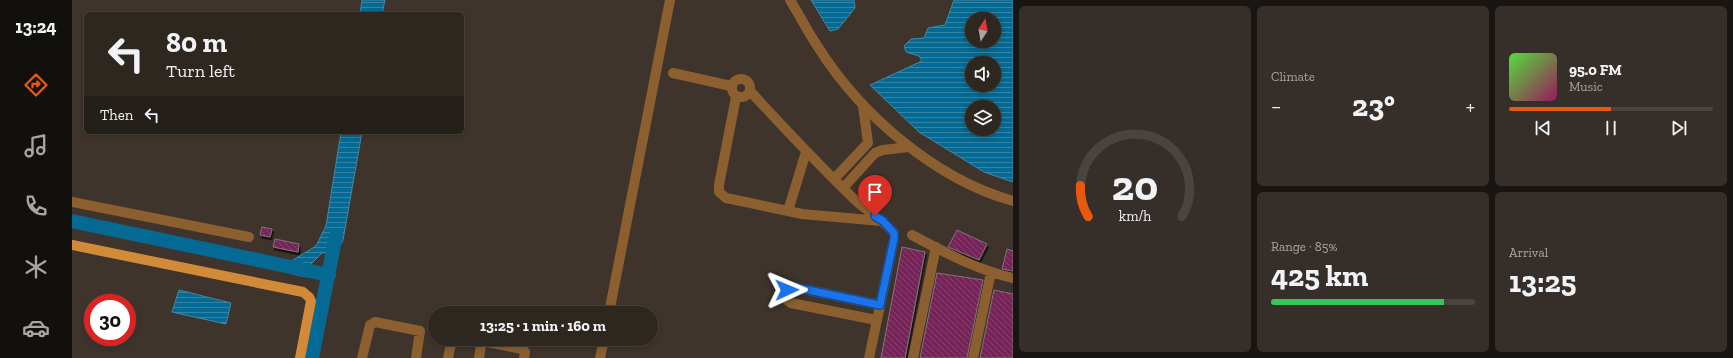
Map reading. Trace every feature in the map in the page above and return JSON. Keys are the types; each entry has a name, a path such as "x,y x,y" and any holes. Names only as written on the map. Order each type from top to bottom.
{"main road":[{"path":"72,245 303,292 310,297 311,301 300,358"}],"street":[{"path":"610,306 670,0"},
{"path":"790,0 818,48 863,106 909,147 950,174 994,196 1013,201"},
{"path":"673,73 732,86"},
{"path":"869,358 894,233 883,221 866,210 806,152 750,91 749,84 745,80 735,80 732,86 732,92 736,97 719,185 719,192 726,198 802,214 883,221"},
{"path":"736,97 743,97 750,91"},
{"path":"834,179 868,143 863,106"},
{"path":"843,188 875,153 883,150 909,147"},
{"path":"788,211 806,152"},
{"path":"72,202 249,237"},
{"path":"912,235 958,259 991,272 1013,278"},
{"path":"913,358 936,247"},
{"path":"973,358 991,272"},
{"path":"876,320 791,303 787,300 787,290 794,287 880,305"},
{"path":"362,358 370,325 374,322 420,331 416,358"},
{"path":"448,358 451,346"},
{"path":"479,358 481,346"},
{"path":"506,346 525,352 524,358"},
{"path":"600,358 603,346"}],"water":[{"path":"362,0 385,0 382,12 360,12"},
{"path":"811,0 854,0 855,8 838,29 830,31"},
{"path":"954,0 1013,0 1013,182 984,172 919,132 870,85 922,61 919,56 906,52 904,46 911,39 924,38 928,28 945,25"},
{"path":"341,134 362,134 343,240 337,252 322,253 308,267 307,277 292,274 293,260 316,246 326,226"},
{"path":"179,290 231,303 226,324 172,312"}],"building":[{"path":"262,227 272,229 270,237 260,235"},
{"path":"957,230 987,244 979,260 948,247"},
{"path":"275,239 299,244 298,252 273,247"},
{"path":"902,247 925,252 905,358 881,358"},
{"path":"1007,249 1013,251 1013,271 1002,269"},
{"path":"937,273 983,280 967,358 920,358"},
{"path":"994,290 1013,294 1013,358 980,358"}],"waterway":[{"path":"72,221 329,275"},
{"path":"312,358 336,235"}],"route":[{"path":"787,290 794,287 880,305 894,233 883,221 875,216"}]}
